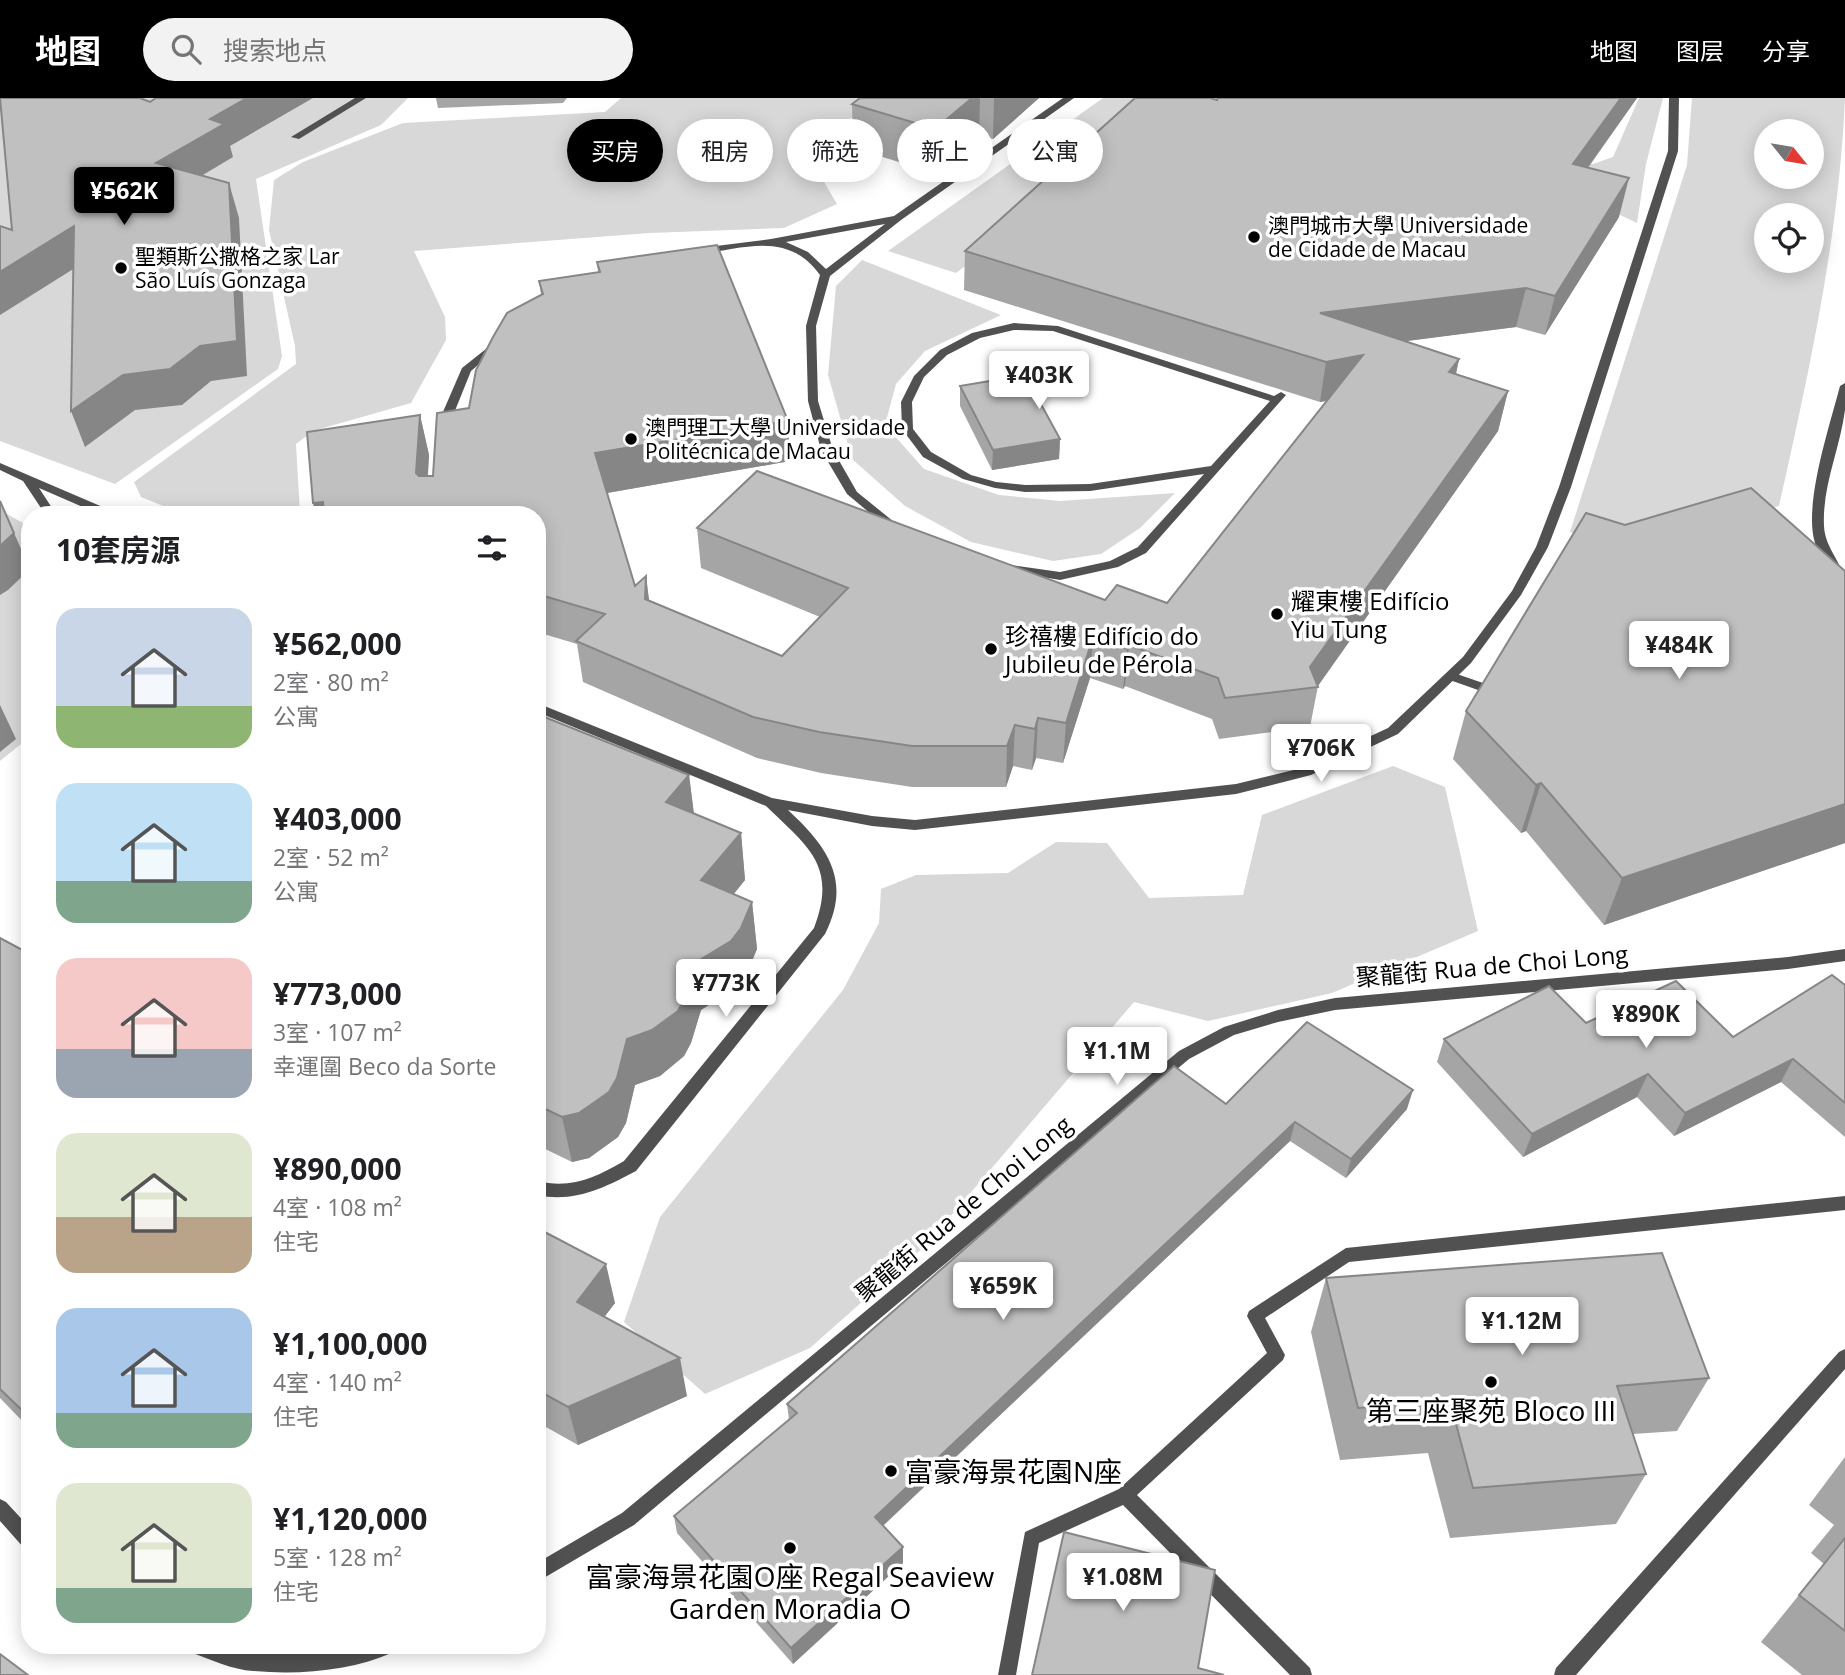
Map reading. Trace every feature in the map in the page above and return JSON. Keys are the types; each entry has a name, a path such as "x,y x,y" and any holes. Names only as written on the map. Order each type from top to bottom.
{"street":[{"path":"296,137 361,98"},
{"path":"908,535 880,518 853,494 827,450 813,401 810,354 811,326 825,275 898,218 1069,98"},
{"path":"546,711 770,802 872,821 915,825 1236,789 1306,772 1393,731 1467,660 1517,592 1542,547 1565,487 1673,150 1674,98"},
{"path":"692,253 727,246 771,242 898,218"},
{"path":"771,242 794,247 814,258 825,275"},
{"path":"996,564 1059,576 1114,564 1142,550 1279,398 1054,328 1031,324 1010,325 979,333 944,350 926,366 905,406 909,436 926,456 967,477 995,484 1041,488 1111,486 1215,469"},
{"path":"438,444 443,421 466,370 511,333"},
{"path":"1845,386 1819,506 1819,538 1831,564 1845,582"},
{"path":"0,466 90,506"},
{"path":"27,477 45,506"},
{"path":"1451,676 1478,686"},
{"path":"546,1191 554,1194 580,1190 604,1181 630,1166 820,930 831,888 826,867 799,827 770,802"},
{"name":"聚龍街 Rua de Choi Long","path":"546,1568 628,1519 1184,1055 1229,1031 1278,1016 1335,1004 1788,963 1845,955"},
{"path":"1007,1675 1031,1538 1125,1495 1277,1355 1255,1316 1346,1255 1845,1203"},
{"path":"1563,1675 1845,1357"},
{"path":"1125,1495 1303,1675"},
{"path":"0,1508 21,1532"},
{"path":"226,1654 251,1662 319,1662 363,1654"}],"shaded area":[{"path":"15,98 408,98 381,125 256,179 282,356 278,369 115,484 0,441 0,101"},
{"path":"621,98 885,98 849,119 787,119 787,182 824,182 837,204 784,228 650,233 414,251 445,317 446,340 411,403 313,431 296,444 300,506 163,506 141,497 134,482 296,364 295,346 269,230 274,180 303,162 403,123 605,112"},
{"path":"1103,98 1238,98 1103,179 1103,119 1073,119"},
{"path":"1639,98 1663,98 1646,164 1637,223 1597,204 1545,155 1593,164 1613,157"},
{"path":"1692,98 1845,98 1836,202 1821,304 1779,506 1628,549 1570,532 1687,165"},
{"path":"1007,166 1007,182 1098,182 999,241 956,273 888,251 985,182 993,182 993,176"},
{"path":"862,260 1001,315 925,351 896,384 885,425 924,469 999,495 1060,501 1175,493 1140,528 1101,554 1053,561 971,542 905,506 852,459 828,375 836,286"},
{"path":"0,510 21,522 21,744 0,761"},
{"path":"1393,766 1445,787 1478,931 1332,993 1208,1021 1134,1002 925,1246 810,1348 705,1394 624,1322 660,1217 843,990 879,923 881,889 916,875 1008,873 1056,842 1107,843 1149,898 1243,895 1262,815"}],"building":[{"name":"聖類斯公撒格之家 Lar São Luís Gonzaga","path":"0,98 140,98 150,102 156,98 247,98 210,119 224,124 156,163 229,183 237,341 200,346 170,369 123,375 71,411 74,226 0,272 0,226 12,230"},
{"path":"860,98 972,98 947,119 902,119 852,104"},
{"path":"1135,98 1621,98 1573,164 1629,178 1555,296 1526,288 1320,313 1459,359 1449,372 1508,391 1310,667 1318,687 1225,698 1218,678 1129,645 1127,649 1093,637 1066,723 1038,718 1035,729 1015,725 1007,746 912,746 819,732 753,717 576,641 605,614 546,597 546,506 323,506 323,502 313,503 307,432 420,415 416,473 419,476 433,476 437,413 469,408 476,370 493,337 507,313 543,294 539,281 600,272 597,262 717,245 788,421 595,453 635,586 646,576 645,599 782,656 848,588 697,528 757,471 1105,600 1117,585 1167,603 1363,355 1326,362 965,251 1042,182 1103,182 1103,127"},
{"path":"1025,375 1060,439 993,450 960,386"},
{"path":"1751,488 1845,571 1845,804 1622,878 1541,783 1536,785 1466,711 1586,513 1625,525"},
{"path":"0,501 14,533 0,546"},
{"path":"546,718 689,775 666,802 741,833 701,880 752,902 741,928 731,941 695,963 685,998 678,1011 652,1030 627,1039 617,1078 609,1092 579,1113 562,1117 546,1109"},
{"path":"0,938 21,949 21,1409 0,1389"},
{"path":"1832,975 1845,985 1845,1103 1793,1059 1685,1113 1648,1074 1532,1134 1444,1039 1549,986 1586,1023 1676,981 1733,1037"},
{"path":"1307,1022 1413,1090 1351,1159 1295,1122 875,1517 903,1547 791,1648 674,1516 797,1413 787,1404 1174,1066 1226,1104"},
{"path":"546,1233 606,1264 577,1302 680,1358 568,1407 546,1395"},
{"name":"第三座聚苑 Bloco III","path":"1662,1253 1709,1378 1617,1386 1646,1474 1473,1488 1450,1401 1358,1408 1326,1278"},
{"path":"1064,1532 1215,1570 1198,1668 1224,1675 1032,1675"},
{"path":"1845,1538 1845,1631 1799,1595"},
{"path":"0,1654 28,1675 0,1675"}],"place":[{"name":"澳門城市大學 Universidade de Cidade de Macau","path":"1254,237"},
{"name":"聖類斯公撒格之家 Lar São Luís Gonzaga","path":"121,268"},
{"name":"澳門理工大學 Universidade Politécnica de Macau","path":"631,439"},
{"name":"耀東樓 Edifício Yiu Tung","path":"1277,614"},
{"name":"珍禧樓 Edifício do Jubileu de Pérola","path":"991,649"},
{"name":"第三座聚苑 Bloco III","path":"1491,1382"},
{"name":"富豪海景花園N座","path":"891,1471"},
{"name":"富豪海景花園O座 Regal Seaview Garden Moradia O","path":"790,1548"}]}
